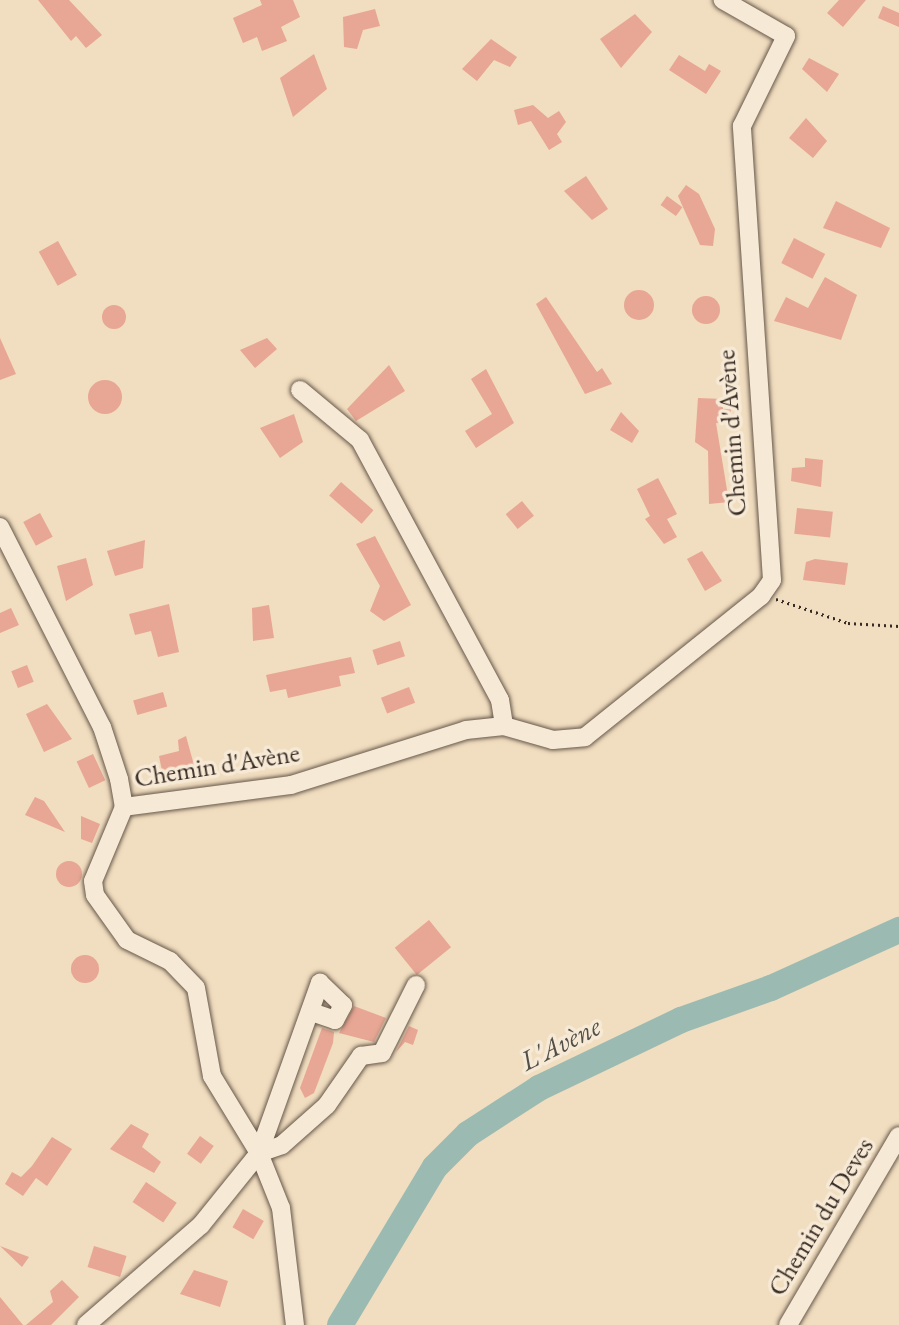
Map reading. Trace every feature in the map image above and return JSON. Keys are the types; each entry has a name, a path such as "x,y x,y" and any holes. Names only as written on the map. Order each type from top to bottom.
{"street":[{"name":"Chemin d'Avène","path":"124,807 291,785 466,730 504,726 553,740 585,737 761,596 772,580 742,126 786,36 723,0"},
{"path":"300,390 360,440 487,674 504,726"},
{"path":"3,538 102,727 124,807 93,881 95,895 127,940 170,961 196,988 212,1076 259,1153 281,1208 295,1325"},
{"path":"259,1153 282,1145 327,1105 361,1056 382,1053 416,985"},
{"path":"86,1325 201,1225 259,1153 312,1012"},
{"name":"Chemin du Deves","path":"788,1325 899,1136"}],"path":[{"path":"761,596 848,623 899,626"}],"building":[{"path":"38,0 69,0 102,35 86,48 76,36 71,41"},
{"path":"260,0 293,0 300,17 281,27 287,41 262,51 257,37 243,43 233,18 262,5"},
{"path":"839,0 866,0 843,27 827,13"},
{"path":"883,6 899,13 899,27 878,18"},
{"path":"375,9 380,26 363,30 357,49 344,47 343,17"},
{"path":"635,14 652,32 621,68 600,39"},
{"path":"491,39 517,57 510,67 494,60 477,81 462,69"},
{"path":"314,54 327,89 293,117 280,78"},
{"path":"679,55 705,71 709,64 721,71 706,94 669,70"},
{"path":"809,58 839,74 827,92 802,69"},
{"path":"533,105 548,118 559,111 566,122 557,134 562,142 549,150 531,121 518,125 514,110"},
{"path":"806,118 827,141 813,158 789,138"},
{"path":"586,176 608,209 592,220 564,191"},
{"path":"686,185 699,194 715,229 713,246 700,245 678,196"},
{"path":"667,196 682,207 676,216 661,205"},
{"path":"836,201 890,228 881,248 823,228"},
{"path":"794,238 825,254 812,279 781,263"},
{"path":"58,241 77,275 58,286 39,252"},
{"path":"825,277 857,295 841,340 774,321 786,297 808,308"},
{"path":"639,290 649,295 654,305 649,315 639,320 629,315 624,305 629,295"},
{"path":"706,296 716,300 720,310 716,320 706,324 696,320 692,310 696,300"},
{"path":"546,297 597,372 602,368 612,384 585,394 536,304"},
{"path":"114,305 123,308 126,317 123,326 114,329 105,326 102,317 105,308"},
{"path":"0,338 16,374 0,380"},
{"path":"267,338 277,349 255,368 240,350"},
{"path":"389,365 405,391 356,421 347,409"},
{"path":"486,369 514,423 476,448 465,431 492,414 471,379"},
{"path":"105,380 117,385 122,397 117,409 105,414 93,409 88,397 93,385"},
{"path":"698,398 723,399 723,409 731,409 730,424 716,423 729,502 709,504 708,451 695,442"},
{"path":"621,412 639,431 632,443 610,430"},
{"path":"294,414 303,442 280,458 260,428"},
{"path":"805,458 823,460 821,487 791,481 792,468 805,467"},
{"path":"658,478 677,514 667,519 677,537 664,544 645,519 650,516 637,489"},
{"path":"341,482 373,510 362,524 329,496"},
{"path":"522,501 534,516 518,529 506,514"},
{"path":"797,508 833,512 830,538 794,534"},
{"path":"40,513 53,537 36,546 23,522"},
{"path":"375,536 411,605 384,621 370,611 380,586 356,544"},
{"path":"145,540 143,568 115,576 107,551"},
{"path":"702,551 722,581 705,591 687,559"},
{"path":"86,558 93,585 66,601 57,566"},
{"path":"815,559 848,563 845,585 803,580 806,562"},
{"path":"169,604 179,652 158,657 151,631 135,635 129,614"},
{"path":"269,605 274,638 253,641 252,608"},
{"path":"11,608 19,625 0,633 0,613"},
{"path":"400,641 405,656 377,665 372,650"},
{"path":"351,657 355,673 339,676 341,686 288,698 286,689 270,692 266,675"},
{"path":"27,665 34,682 18,688 11,671"},
{"path":"409,687 415,703 387,714 381,698"},
{"path":"163,692 167,706 137,715 133,701"},
{"path":"47,704 72,739 44,752 26,714"},
{"path":"186,736 197,776 164,781 159,756 179,751 178,740"},
{"path":"93,754 105,780 89,788 77,762"},
{"path":"35,797 44,801 65,832 25,815"},
{"path":"81,816 100,824 92,843 81,839"},
{"path":"69,861 78,865 82,874 78,883 69,887 60,883 56,874 60,865"},
{"path":"429,920 451,947 417,975 395,948"},
{"path":"85,955 95,959 99,969 95,979 85,983 75,979 71,969 75,959"},
{"path":"354,1006 386,1018 374,1042 339,1033"},
{"path":"409,1026 418,1030 413,1045 405,1042 396,1052"},
{"path":"322,1028 334,1032 333,1043 314,1093 305,1098 300,1088"},
{"path":"131,1124 149,1134 142,1147 161,1162 154,1173 110,1149"},
{"path":"200,1136 214,1146 201,1164 187,1154"},
{"path":"52,1137 72,1149 47,1186 36,1178 23,1196 5,1184 12,1172 21,1177 32,1166"},
{"path":"146,1182 177,1203 163,1223 133,1202"},
{"path":"243,1209 264,1221 253,1239 233,1227"},
{"path":"0,1246 29,1257 22,1267"},
{"path":"94,1246 127,1256 120,1277 88,1267"},
{"path":"194,1270 228,1281 220,1307 180,1294"},
{"path":"62,1280 79,1297 51,1325 26,1325 53,1302 50,1291"},
{"path":"0,1297 23,1325 0,1325"}],"waterway":[{"name":"L'Avène","path":"340,1325 435,1167 468,1134 539,1088 681,1020 771,988 899,930"}]}
